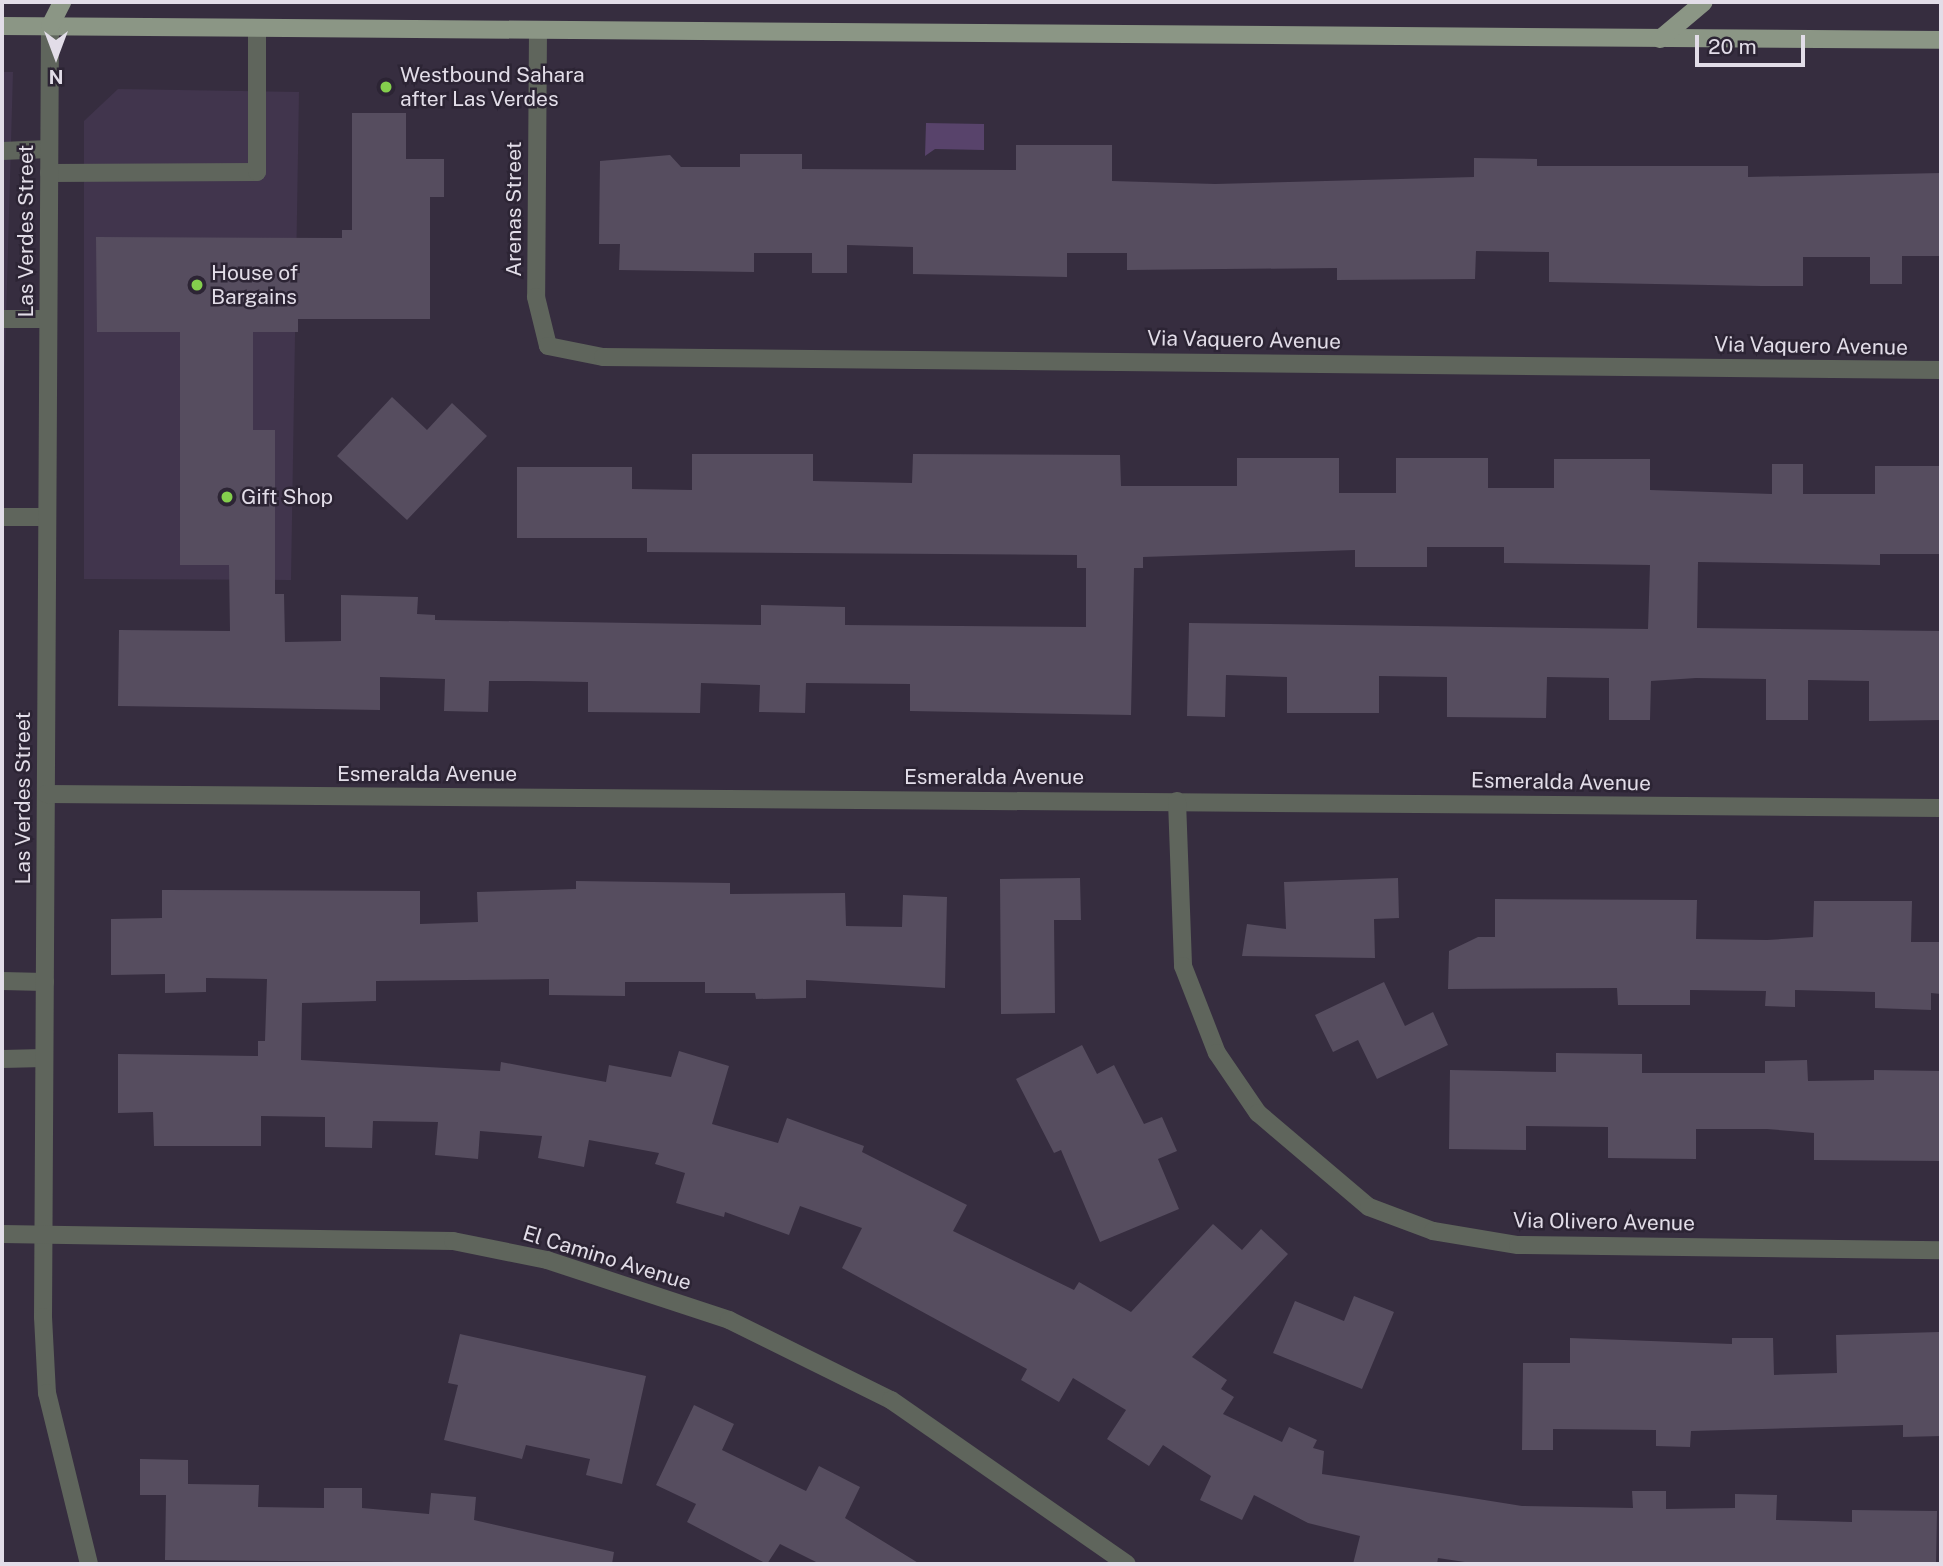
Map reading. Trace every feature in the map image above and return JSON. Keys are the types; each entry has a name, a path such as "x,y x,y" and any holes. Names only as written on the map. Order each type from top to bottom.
{"main road":[{"path":"50,26 62,2"},
{"path":"1660,39 1704,2"},
{"path":"2,26 1941,40"}],"street":[{"name":"Las Verdes Street","path":"50,26 43,1235 47,1393 89,1564"},
{"path":"49,173 257,172 257,28"},
{"name":"Arenas Street","path":"538,30 536,297 548,346"},
{"path":"2,152 49,149"},
{"path":"2,319 48,318"},
{"name":"Via Vaquero Avenue","path":"548,346 603,357 1941,370"},
{"path":"2,517 47,517"},
{"name":"Esmeralda Avenue","path":"46,794 1941,808"},
{"name":"Via Olivero Avenue","path":"1177,801 1183,966 1217,1053 1258,1113 1369,1207 1433,1231 1518,1245 1941,1250"},
{"path":"2,981 45,982"},
{"path":"2,1059 44,1058"},
{"name":"El Camino Avenue","path":"2,1234 453,1241 547,1260 729,1320 891,1400 1127,1564"}],"shaded area":[{"path":"2,72 13,72 2,461"},
{"path":"118,89 299,92 291,580 84,579 84,121"},
{"path":"926,123 984,124 984,150 935,149 925,156"}],"building":[{"path":"352,113 406,113 406,159 444,159 444,197 430,197 430,319 298,319 298,332 253,332 253,430 275,430 275,594 284,594 285,642 341,641 341,595 418,597 417,614 435,615 435,620 761,625 761,605 845,607 845,625 1086,627 1086,568 1077,568 1077,555 647,552 647,538 517,538 517,467 632,467 632,489 692,490 692,454 813,454 813,481 912,483 913,454 1120,455 1121,486 1237,486 1237,458 1339,458 1339,493 1396,493 1396,458 1488,458 1488,488 1554,488 1554,459 1650,459 1650,490 1772,494 1772,464 1803,464 1803,494 1875,494 1875,466 1941,466 1941,554 1880,554 1880,565 1698,562 1697,628 1941,631 1941,720 1869,721 1869,681 1808,680 1808,720 1766,720 1766,679 1696,678 1651,681 1650,720 1609,720 1609,678 1547,677 1546,718 1447,717 1447,677 1379,676 1379,713 1287,713 1287,677 1226,675 1225,717 1187,716 1189,623 1648,629 1650,565 1504,563 1504,547 1427,547 1427,567 1355,567 1355,550 1143,557 1143,568 1134,568 1131,715 910,711 910,684 806,683 805,713 759,712 760,685 701,683 700,713 588,712 588,682 527,681 489,681 488,712 444,711 445,679 380,677 380,710 118,706 119,630 230,631 229,565 180,565 180,332 97,332 96,237 342,238 342,230 352,230"},
{"path":"1016,145 1112,145 1112,181 1215,184 1474,177 1474,158 1537,159 1537,166 1748,166 1748,177 1941,173 1941,256 1902,256 1902,284 1870,284 1870,257 1803,257 1803,286 1762,286 1549,282 1549,252 1476,251 1475,279 1337,280 1337,268 1127,270 1127,253 1067,253 1067,277 913,274 913,247 847,245 847,273 812,273 812,253 754,253 754,272 619,270 620,244 599,244 600,161 670,155 681,167 740,167 740,154 802,154 802,169 1016,170"},
{"path":"392,397 427,430 452,403 487,436 407,520 337,456"},
{"path":"1080,878 1081,920 1054,920 1055,1013 1001,1014 1000,879"},
{"path":"1398,878 1399,918 1374,919 1375,958 1242,956 1247,924 1286,929 1284,882"},
{"path":"576,881 730,883 730,894 845,893 846,926 902,927 903,895 947,897 945,988 806,980 806,998 756,999 755,993 705,993 705,982 625,982 625,996 549,995 549,979 376,981 376,1001 302,1003 301,1060 500,1071 501,1062 606,1082 609,1065 671,1077 679,1051 729,1066 712,1124 778,1143 787,1118 864,1146 862,1152 967,1205 953,1231 1074,1290 1079,1282 1131,1312 1213,1224 1242,1250 1261,1229 1288,1254 1192,1357 1227,1380 1221,1389 1234,1397 1223,1414 1282,1442 1289,1427 1317,1440 1313,1448 1324,1451 1322,1474 1522,1506 1633,1508 1632,1491 1666,1491 1666,1509 1735,1508 1735,1494 1777,1495 1776,1520 1852,1522 1852,1510 1937,1511 1936,1564 1478,1564 1438,1558 1437,1564 1353,1564 1360,1536 1308,1523 1254,1495 1242,1520 1200,1500 1211,1476 1163,1445 1149,1466 1107,1439 1126,1410 1073,1378 1059,1402 1021,1380 1027,1369 842,1268 862,1228 800,1206 789,1235 725,1212 724,1217 676,1203 685,1173 655,1164 659,1153 589,1140 584,1167 538,1158 542,1136 480,1131 478,1159 435,1155 438,1122 373,1121 372,1148 325,1147 325,1117 261,1116 261,1146 154,1146 153,1112 118,1113 118,1054 258,1056 258,1041 265,1041 267,979 206,978 206,992 165,993 165,974 111,975 111,919 162,918 162,890 420,891 420,924 478,922 477,892 576,889"},
{"path":"1495,899 1697,900 1696,939 1767,940 1813,937 1814,901 1912,901 1911,942 1941,942 1941,994 1931,993 1931,1010 1875,1008 1875,992 1795,990 1795,1007 1765,1006 1766,991 1690,990 1690,1005 1618,1005 1617,988 1448,989 1449,951 1478,937 1495,937"},
{"path":"1384,982 1405,1026 1433,1012 1448,1045 1377,1079 1358,1040 1333,1052 1315,1015"},
{"path":"1082,1045 1097,1074 1114,1065 1144,1124 1162,1117 1177,1151 1158,1159 1179,1209 1100,1242 1061,1150 1054,1153 1016,1079"},
{"path":"1556,1053 1642,1054 1642,1073 1765,1073 1765,1061 1807,1060 1808,1081 1874,1080 1874,1070 1941,1071 1941,1161 1814,1160 1814,1133 1767,1129 1696,1129 1696,1159 1608,1158 1608,1127 1526,1126 1526,1150 1449,1149 1450,1070 1556,1072"},
{"path":"1354,1296 1394,1312 1362,1389 1273,1353 1295,1301 1344,1321"},
{"path":"1939,1332 1941,1436 1903,1437 1903,1425 1691,1431 1690,1447 1656,1446 1656,1430 1553,1429 1553,1450 1522,1450 1523,1363 1570,1363 1570,1338 1732,1344 1732,1338 1773,1338 1774,1375 1837,1373 1836,1335"},
{"path":"460,1334 646,1376 622,1484 586,1475 590,1459 526,1445 522,1459 444,1440 458,1385 448,1383"},
{"path":"694,1405 734,1424 722,1450 806,1491 819,1466 860,1487 845,1518 920,1564 820,1564 780,1544 767,1564 687,1522 696,1504 656,1485"},
{"path":"140,1459 188,1460 188,1484 259,1485 258,1507 324,1508 324,1488 362,1488 362,1508 429,1514 431,1493 476,1497 474,1520 614,1552 612,1564 165,1560 166,1495 140,1495"}],"place":[{"name":"Westbound Sahara after Las Verdes","path":"386,87"},
{"name":"House of Bargains","path":"197,285"},
{"name":"Gift Shop","path":"227,497"}]}
